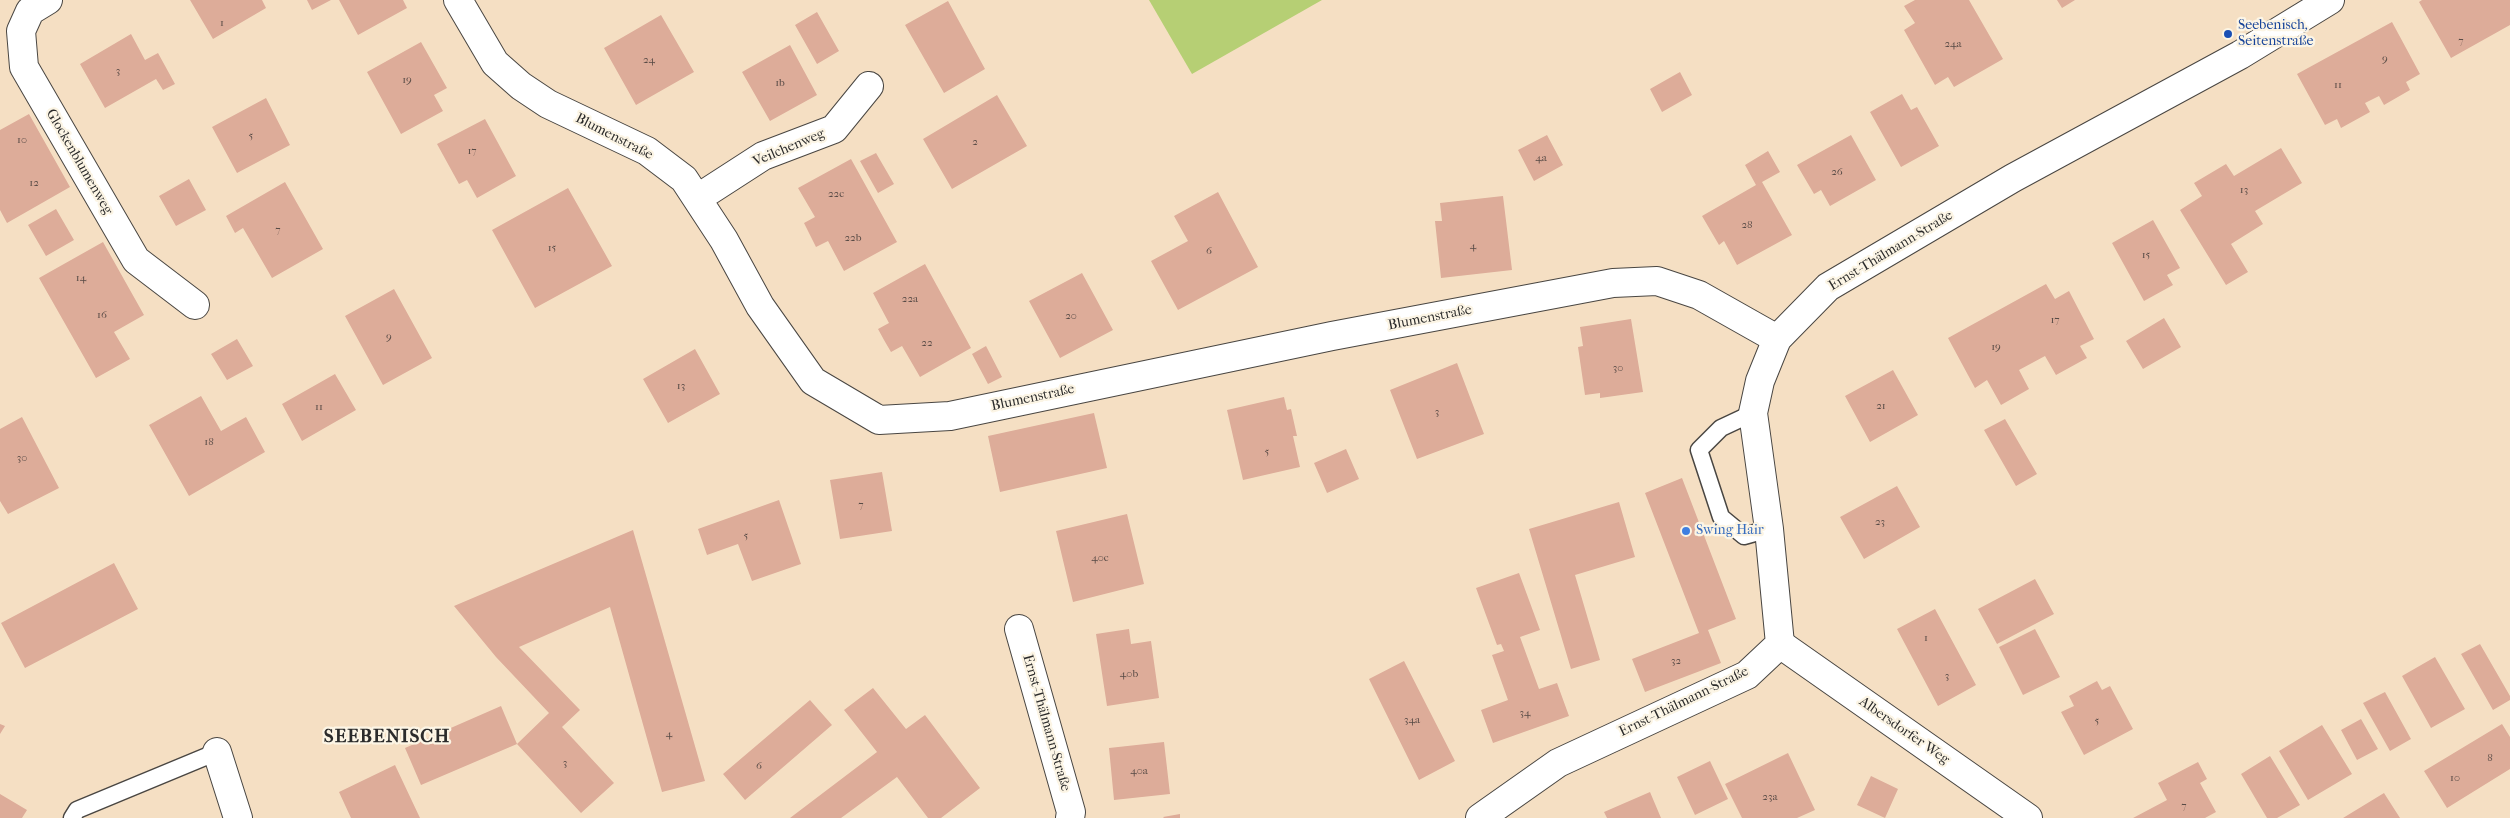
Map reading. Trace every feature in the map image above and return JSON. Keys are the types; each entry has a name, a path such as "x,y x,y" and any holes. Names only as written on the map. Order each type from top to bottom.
{"street":[{"name":"Glockenblumenweg","path":"48,0 30,11 21,31 24,67 136,260 195,305"},
{"name":"Blumenstraße","path":"458,0 495,63 521,86 548,104 646,151 684,179 724,240 760,306 812,381 879,420 950,416 1332,336 1614,283 1657,281 1700,295 1778,339"},
{"name":"Ernst-Thälmann-Straße","path":"1480,818 1558,763 1746,675 1780,644 1769,529 1753,413 1760,381 1778,339 1828,287 2013,178 2240,55 2330,0"},
{"name":"Veilchenweg","path":"698,198 763,156 834,128 869,86"},
{"name":"Ernst-Thälmann-Straße","path":"1019,629 1071,812 1070,818"},
{"name":"Albersdorfer Weg","path":"1780,644 2028,818"},
{"path":"217,752 238,818"}],"lane":[{"path":"1753,413 1721,428 1699,450 1721,517 1744,536 1769,529"},
{"path":"72,818 77,810 217,752"}],"green space":[{"path":"1149,0 1322,0 1192,74"}],"building":[{"path":"190,0 262,0 266,8 213,39"},
{"path":"307,0 331,0 312,10"},
{"path":"339,0 403,0 407,8 358,35"},
{"path":"1915,0 1969,0 2003,59 1954,87 1948,77 1935,85 1904,30 1915,23 1904,6"},
{"path":"2057,0 2075,0 2062,8"},
{"path":"2422,0 2510,0 2510,25 2451,58 2419,2"},
{"path":"948,1 985,69 944,93 905,25"},
{"path":"817,12 839,51 817,64 795,25"},
{"path":"661,15 694,72 636,105 604,48"},
{"path":"2392,22 2420,74 2406,82 2410,90 2384,105 2379,96 2365,103 2370,112 2341,128 2337,119 2325,125 2297,74"},
{"path":"131,34 145,60 158,53 175,84 163,90 156,79 105,108 80,64"},
{"path":"421,42 447,88 434,95 443,111 401,134 367,72"},
{"path":"790,45 817,95 770,121 742,72"},
{"path":"1680,72 1692,95 1662,112 1650,89"},
{"path":"1902,94 1911,110 1917,107 1939,146 1901,167 1870,112"},
{"path":"997,95 1027,146 952,189 923,139"},
{"path":"266,98 290,145 237,173 212,127"},
{"path":"29,114 70,187 7,223 0,210 0,130"},
{"path":"485,119 516,176 477,198 467,180 459,184 437,144"},
{"path":"1547,135 1563,165 1534,181 1518,150"},
{"path":"1851,135 1876,180 1830,206 1821,190 1814,194 1797,165"},
{"path":"2281,148 2302,183 2255,211 2263,224 2231,244 2248,272 2226,285 2180,210 2202,196 2194,183 2226,164 2234,176"},
{"path":"1768,151 1780,172 1762,182 1792,235 1737,265 1724,241 1719,245 1702,216 1756,185 1745,165"},
{"path":"876,153 894,184 878,193 860,161"},
{"path":"851,159 897,242 844,271 828,241 816,247 804,223 815,217 798,188"},
{"path":"189,179 206,210 176,226 159,196"},
{"path":"285,182 323,249 272,278 243,228 235,233 226,216"},
{"path":"568,188 612,266 535,308 492,230"},
{"path":"1218,192 1258,267 1178,310 1151,261 1188,241 1174,216"},
{"path":"1503,196 1512,270 1441,278 1435,221 1442,221 1440,203"},
{"path":"56,209 74,240 46,256 28,225"},
{"path":"2153,220 2180,268 2167,275 2173,285 2144,301 2112,243"},
{"path":"103,242 144,315 114,332 130,359 96,378 39,278"},
{"path":"925,264 971,348 920,377 902,346 891,352 884,340 878,329 889,323 873,293"},
{"path":"1082,273 1113,330 1060,358 1029,301"},
{"path":"2046,284 2055,299 2069,291 2094,339 2080,346 2087,358 2056,375 2045,356 2019,370 2029,389 2001,405 1987,380 1975,388 1948,338"},
{"path":"394,289 432,358 383,385 345,316"},
{"path":"2164,318 2181,347 2143,369 2126,341"},
{"path":"1631,319 1643,392 1600,398 1600,393 1585,395 1578,347 1583,346 1580,327"},
{"path":"237,339 253,366 227,380 211,354"},
{"path":"986,346 1002,377 988,384 972,354"},
{"path":"695,349 720,394 668,423 643,379"},
{"path":"1457,363 1484,434 1417,459 1390,390"},
{"path":"1893,370 1918,415 1870,442 1845,396"},
{"path":"335,374 356,410 302,441 282,404"},
{"path":"201,396 221,431 246,417 265,452 189,496 149,425"},
{"path":"1284,397 1287,410 1291,409 1297,436 1293,436 1300,467 1243,480 1227,410"},
{"path":"1094,413 1107,468 1000,492 988,436"},
{"path":"22,417 59,488 8,514 0,501 0,429"},
{"path":"2005,419 2037,474 2016,486 1984,430"},
{"path":"1346,449 1359,479 1327,493 1314,463"},
{"path":"882,472 892,531 840,539 830,480"},
{"path":"1682,478 1736,619 1708,630 1721,663 1645,692 1632,659 1699,633 1645,493"},
{"path":"1897,486 1920,527 1864,559 1840,517"},
{"path":"779,500 801,564 752,581 738,544 707,555 698,529"},
{"path":"1619,502 1635,557 1575,575 1600,660 1571,669 1529,529"},
{"path":"1127,514 1144,584 1073,602 1056,531"},
{"path":"633,530 705,781 662,792 610,607 519,647 580,710 562,727 614,783 581,813 517,744 549,713 496,657 454,606"},
{"path":"114,563 138,609 25,668 1,623"},
{"path":"1519,573 1540,630 1520,637 1539,689 1557,683 1569,716 1493,743 1481,710 1508,700 1492,655 1504,651 1501,644 1497,645 1476,588"},
{"path":"2035,579 2054,614 1997,644 1978,609"},
{"path":"1935,609 1976,685 1938,706 1897,629"},
{"path":"1129,629 1131,644 1151,641 1159,698 1107,706 1096,634"},
{"path":"2035,629 2060,677 2023,695 1999,647"},
{"path":"2480,644 2510,696 2510,700 2493,710 2461,654"},
{"path":"2435,657 2465,709 2431,728 2402,676"},
{"path":"1404,661 1455,761 1419,780 1369,679"},
{"path":"2097,681 2102,690 2110,686 2133,729 2084,755 2061,712 2074,706 2069,696"},
{"path":"873,688 906,729 925,715 980,788 941,818 928,818 897,777 841,818 790,818 877,752 844,710"},
{"path":"2385,692 2411,739 2390,751 2363,703"},
{"path":"810,700 832,725 745,800 723,774"},
{"path":"501,706 517,744 421,785 405,748"},
{"path":"2361,719 2378,749 2357,760 2341,730"},
{"path":"0,724 5,726 0,734"},
{"path":"2502,724 2510,737 2510,769 2447,808 2424,771"},
{"path":"2322,725 2352,774 2308,800 2279,751"},
{"path":"1164,742 1170,794 1114,800 1109,748"},
{"path":"1788,753 1815,810 1797,818 1742,818 1725,784"},
{"path":"2270,756 2300,805 2277,818 2267,818 2241,774"},
{"path":"1710,761 1728,799 1695,815 1677,777"},
{"path":"2198,762 2207,779 2200,783 2216,812 2205,818 2133,818 2167,800 2158,783"},
{"path":"395,765 420,818 351,818 339,792"},
{"path":"1871,776 1898,789 1885,818 1857,805"},
{"path":"1650,792 1661,818 1607,818 1604,812"},
{"path":"2384,793 2400,818 2343,818"},
{"path":"0,794 27,810 22,818 0,818"},
{"path":"1180,814 1180,818 1163,817"}],"place":[{"name":"Seebenisch, Seitenstraße","path":"2228,34"},
{"name":"Swing Hair","path":"1686,531"}],"district":[{"name":"SEEBENISCH","path":"387,737"}]}
